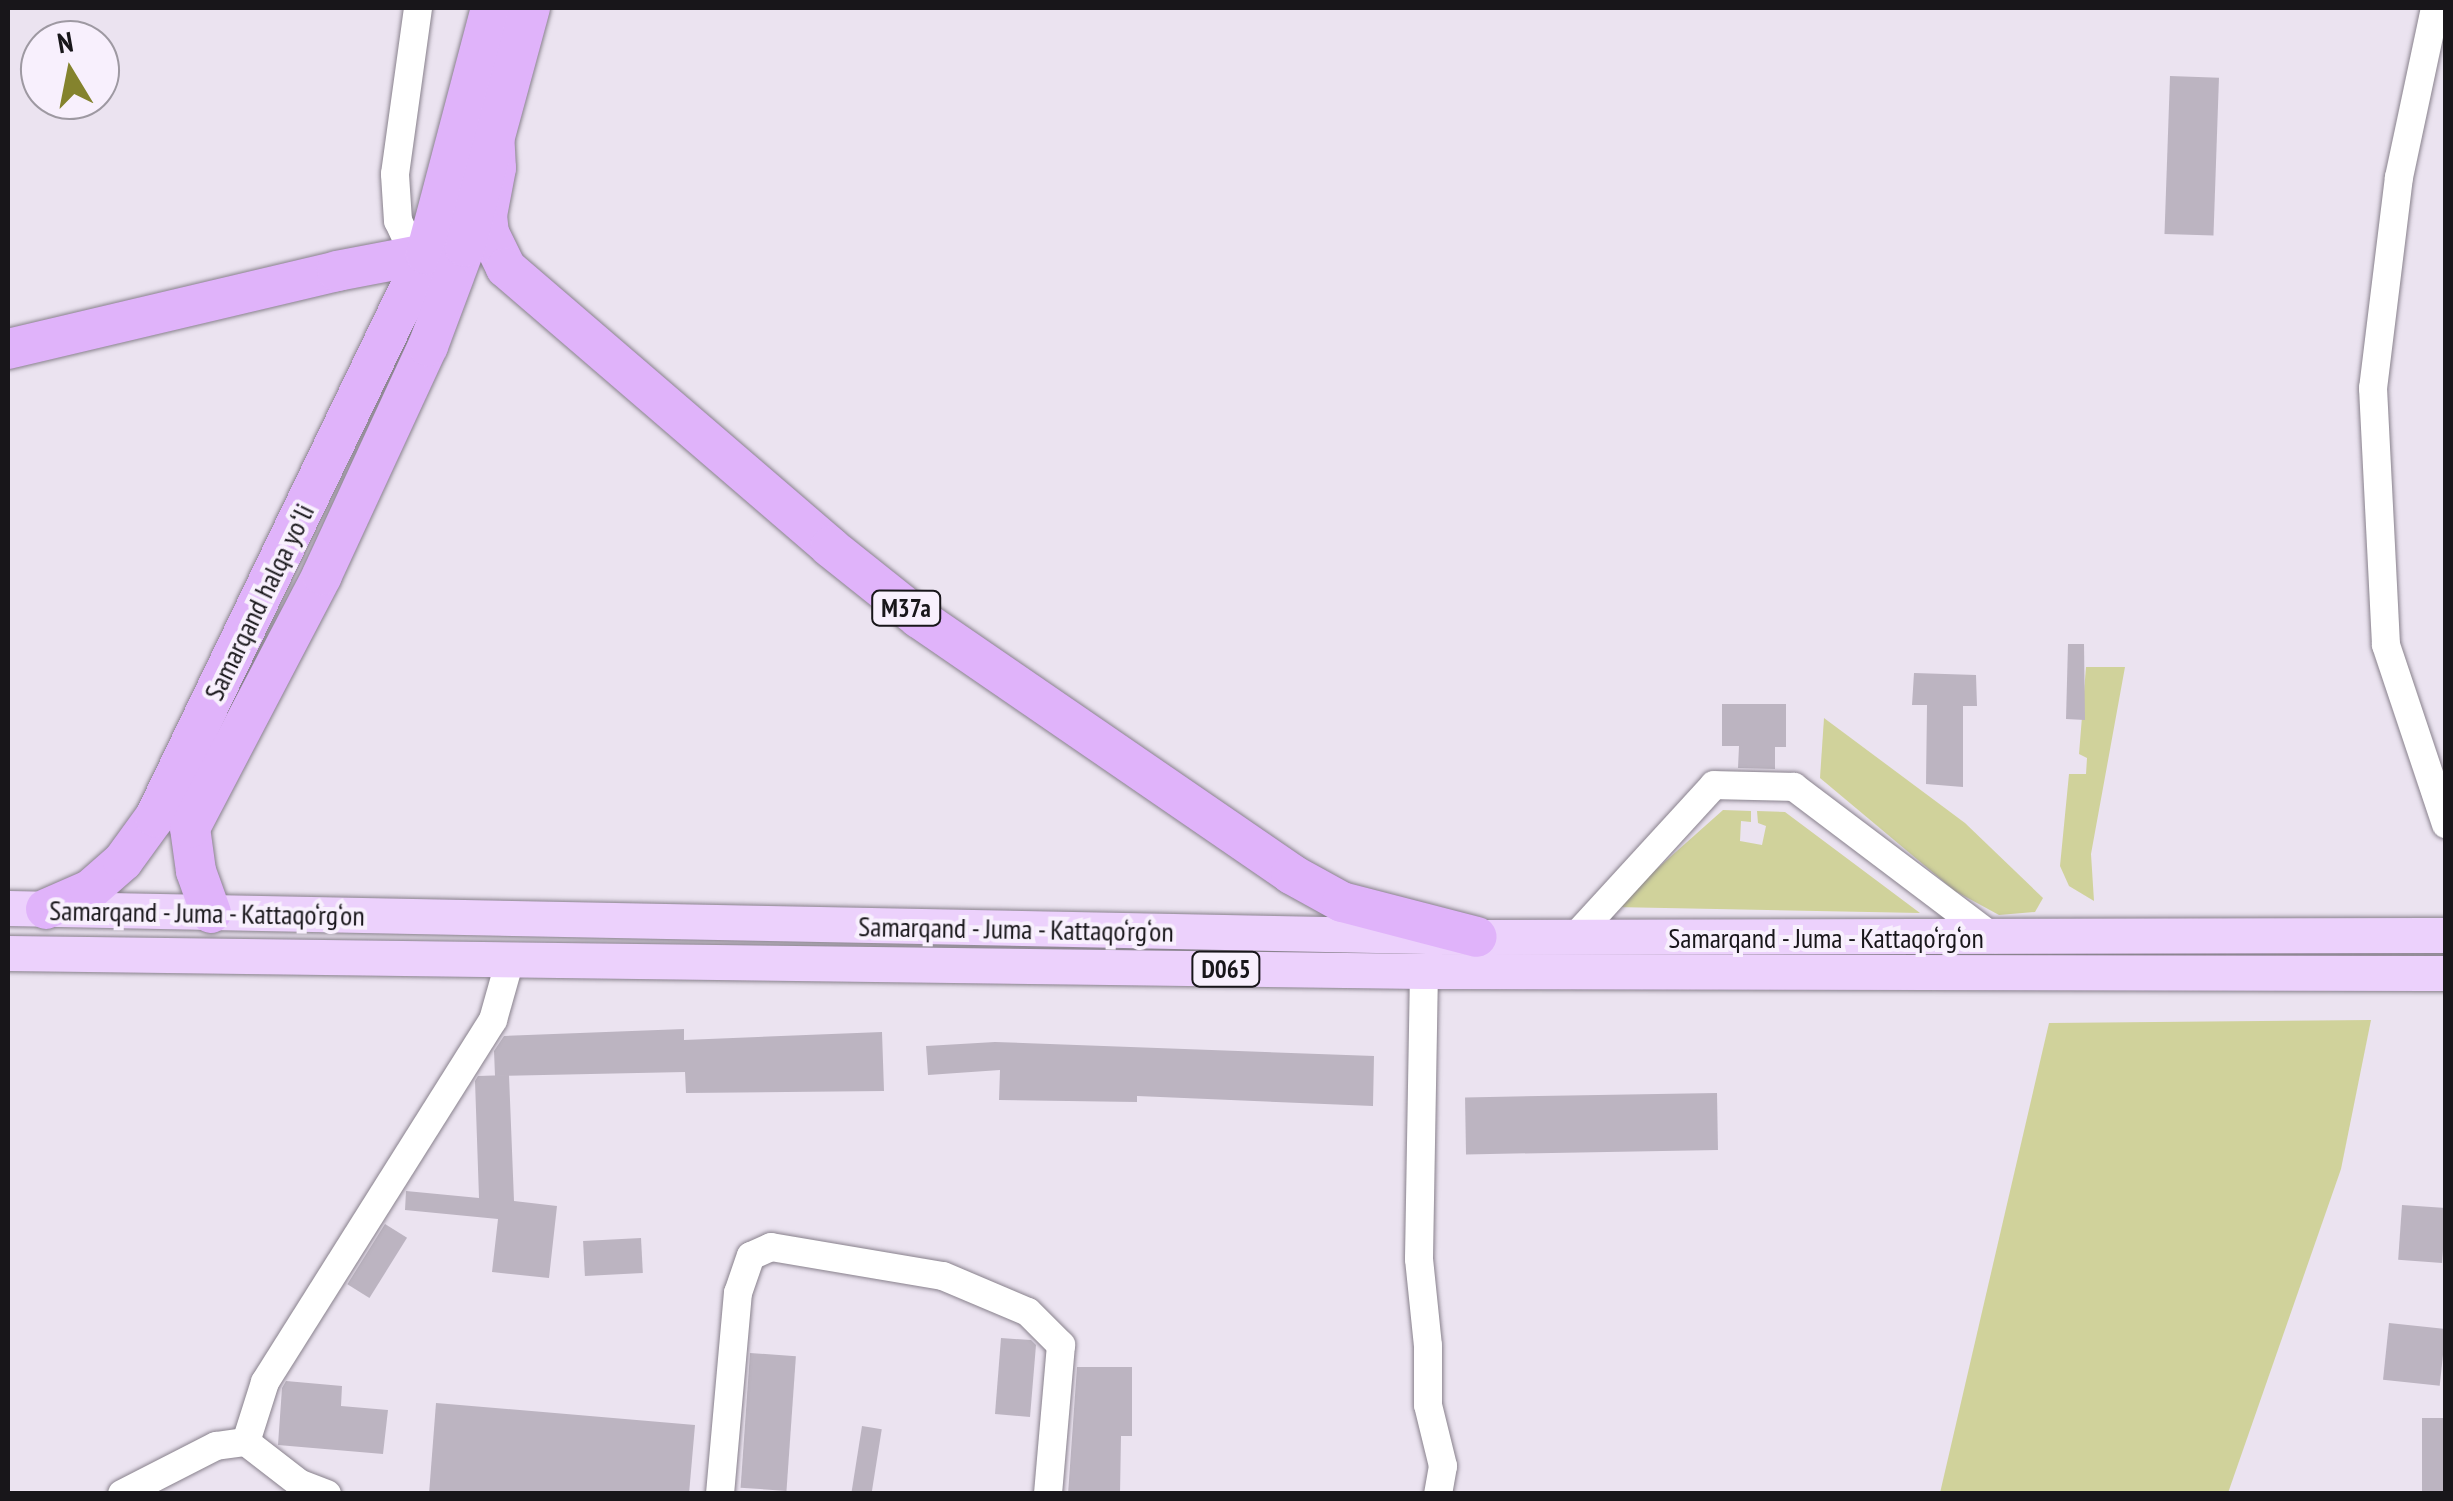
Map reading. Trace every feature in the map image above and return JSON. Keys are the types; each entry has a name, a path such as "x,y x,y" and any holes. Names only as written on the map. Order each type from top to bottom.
{"highway":[{"path":"8,349 433,248 491,8"},
{"name":"Samarqand halqa yoʻli","path":"26,908 90,890 124,861 154,817 494,131 530,8"},
{"name":"M37a","path":"494,131 496,168 487,216 489,234 506,268 815,535 919,618 1291,874 1342,902 1477,938"},
{"name":"Samarqand halqa yoʻli","path":"211,914 196,870 190,828 338,540 421,362 433,248"}],"main road":[{"name":"Samarqand - Juma - Kattaqo‘rg‘on","path":"26,908 1477,938 2446,935"},
{"name":"Samarqand - Juma - Kattaqo‘rg‘on","path":"8,953 1424,971 2446,973"}],"street":[{"path":"418,8 395,174 398,220 433,248"},
{"path":"2435,8 2399,177 2373,388 2386,645 2446,824"},
{"path":"1574,938 1714,785 1794,787 1995,938"},
{"path":"246,1442 266,1382 492,1020 510,960"},
{"path":"1424,971 1419,1259 1428,1346 1428,1405 1443,1466 1438,1494"},
{"path":"720,1494 738,1293 751,1256 771,1247 956,1280 1028,1312 1061,1344 1048,1494"},
{"path":"246,1442 294,1488 327,1494"},
{"path":"122,1494 216,1446 246,1442"}],"green space":[{"path":"2086,667 2125,667 2091,854 2094,901 2069,886 2060,866 2069,774 2086,774 2087,758 2079,754"},
{"path":"1824,718 1965,823 2043,898 2035,912 1999,915 1955,891 1820,778"},
{"path":"1723,810 1751,811 1751,822 1741,821 1740,841 1762,845 1766,826 1758,823 1757,811 1785,812 1920,913 1614,907"},
{"path":"2371,1020 2341,1169 2228,1493 1940,1493 2049,1023"}],"building":[{"path":"2170,76 2219,78 2213,236 2164,234"},
{"path":"2068,644 2084,644 2085,720 2066,719"},
{"path":"1914,673 1976,675 1977,706 1963,706 1963,787 1926,784 1927,705 1912,705"},
{"path":"1722,704 1786,704 1786,747 1775,747 1775,769 1738,768 1739,746 1722,746"},
{"path":"684,1029 684,1040 882,1032 884,1091 686,1093 685,1072 495,1076 494,1051 504,1036"},
{"path":"995,1042 1374,1056 1373,1106 1137,1096 1137,1102 999,1100 1000,1070 928,1075 926,1046"},
{"path":"509,1075 514,1201 557,1206 549,1278 492,1272 498,1219 405,1210 406,1191 479,1198 475,1081 478,1076"},
{"path":"1717,1093 1718,1150 1466,1154 1465,1097"},
{"path":"2402,1205 2446,1208 2442,1263 2398,1260"},
{"path":"385,1224 407,1238 369,1298 347,1284"},
{"path":"641,1238 643,1273 585,1276 583,1241"},
{"path":"2389,1323 2446,1329 2440,1386 2383,1380"},
{"path":"1001,1338 1031,1340 1036,1345 1030,1417 995,1414"},
{"path":"750,1353 796,1356 786,1491 741,1488"},
{"path":"1077,1367 1132,1367 1132,1436 1121,1436 1120,1494 1068,1494"},
{"path":"286,1381 342,1386 341,1406 388,1410 383,1454 278,1445 282,1388"},
{"path":"436,1403 695,1425 689,1494 429,1494"},
{"path":"2422,1418 2446,1418 2446,1491 2422,1491"},
{"path":"862,1426 882,1429 871,1494 852,1491"}]}
